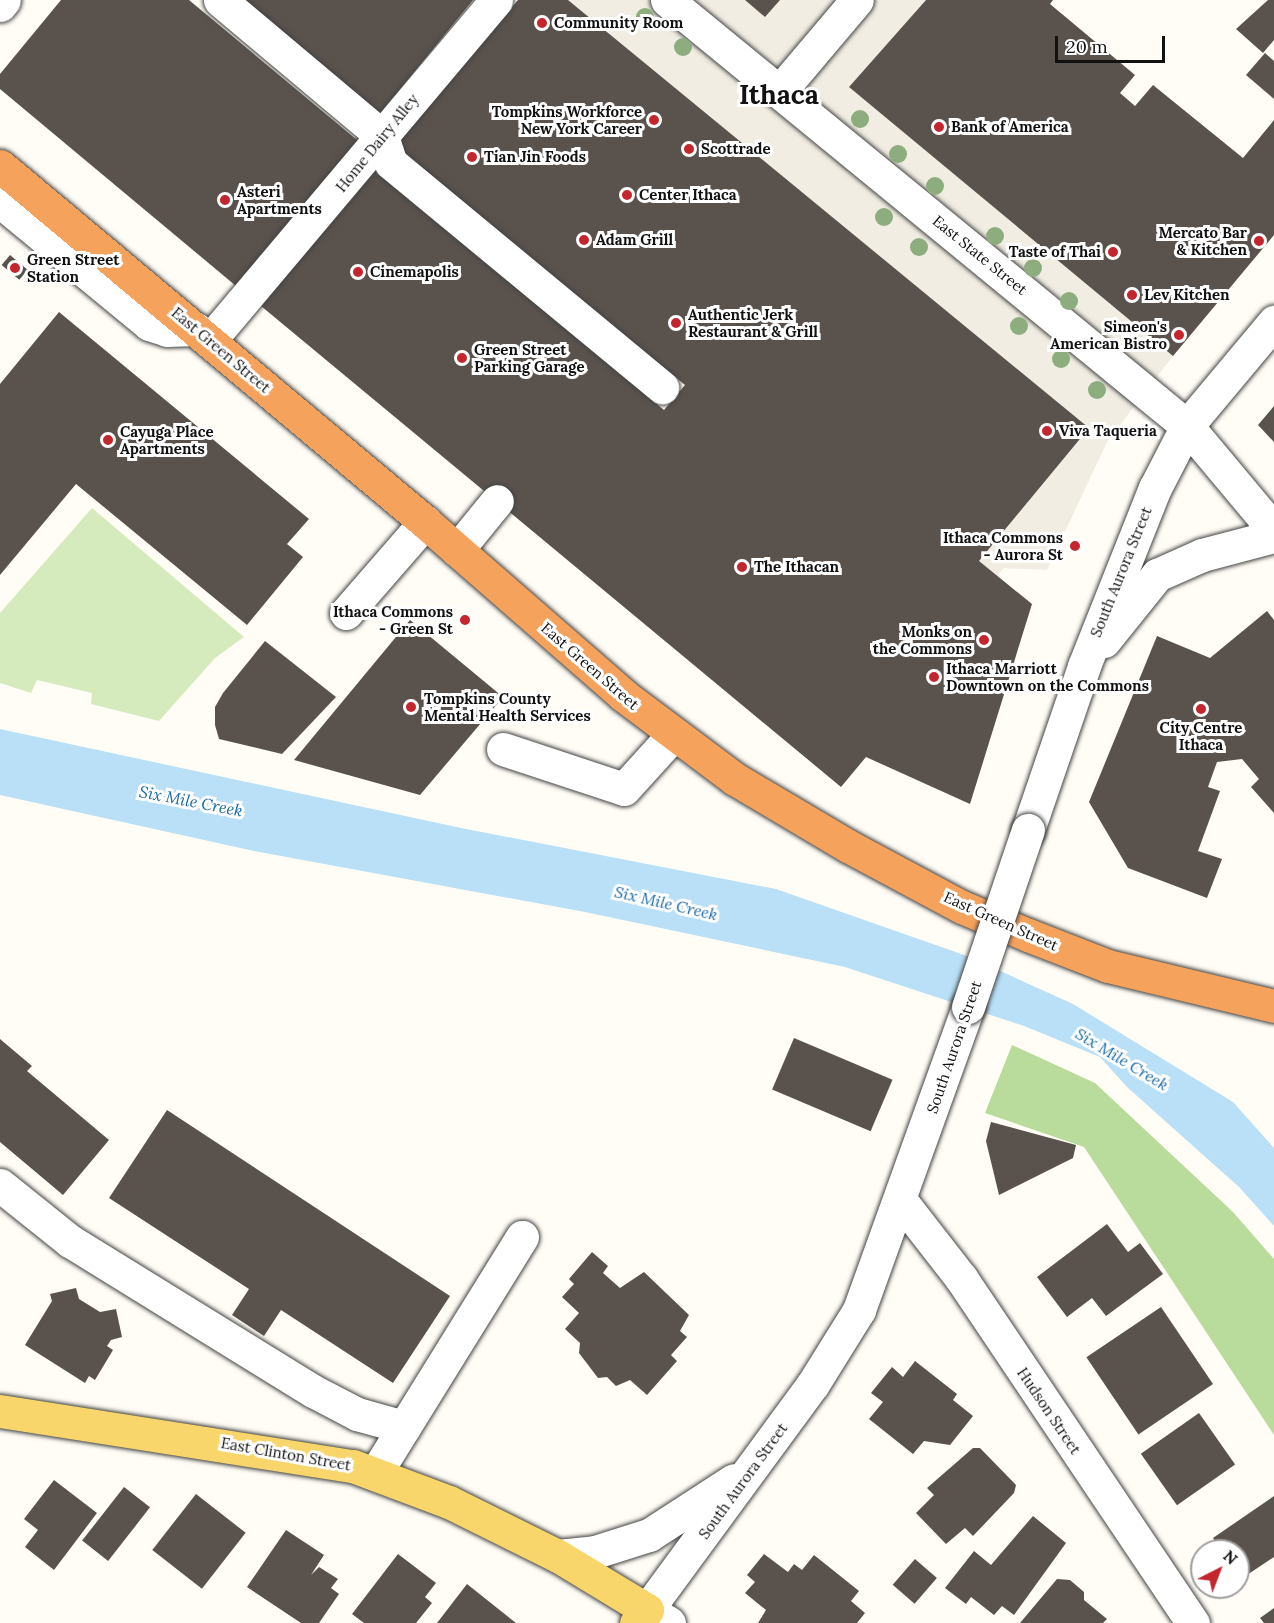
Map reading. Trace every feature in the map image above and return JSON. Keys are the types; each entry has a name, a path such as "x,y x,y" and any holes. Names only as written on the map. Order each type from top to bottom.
{"highway":[{"name":"East Green Street","path":"0,166 203,334 673,735 789,813 962,907 1108,966 1274,1006"}],"main road":[{"name":"East Clinton Street","path":"0,1411 256,1447 375,1474 449,1502 558,1556 651,1618"}],"street":[{"path":"0,5 4,0"},
{"path":"220,0 382,136 391,163 662,387"},
{"name":"Home Dairy Alley","path":"203,334 382,136 496,0"},
{"name":"East State Street","path":"667,0 1187,426 1274,530"},
{"path":"780,91 857,0"},
{"path":"0,201 149,324 167,330 203,334"},
{"name":"South Aurora Street","path":"651,1618 753,1467 813,1384 859,1310 924,1138 1084,666 1155,488 1187,426 1274,322"},
{"path":"457,550 497,501"},
{"path":"346,613 425,522"},
{"path":"1084,666 1157,576 1202,555 1274,536"},
{"path":"503,749 624,789 673,735"},
{"path":"0,1185 49,1226 336,1405 404,1427"},
{"name":"Hudson Street","path":"901,1201 961,1278 1193,1623"},
{"path":"0,1217 49,1226"},
{"path":"375,1474 522,1237"},
{"path":"558,1556 595,1552 649,1535 753,1467"}],"green space":[{"path":"92,508 244,637 215,658 159,721 91,704 92,693 37,680 31,693 0,683 0,613"},
{"path":"1012,1045 1095,1083 1233,1212 1274,1259 1274,1435 1084,1147 985,1113"}],"shaded area":[{"path":"568,0 745,0 765,17 780,0 926,0 849,87 1173,356 1107,442 1047,570 1004,568 996,577 979,561 1089,428"}],"water":[{"name":"Six Mile Creek","path":"0,729 461,828 776,889 967,956 1073,1004 1233,1102 1274,1148 1274,1226 1239,1187 1127,1087 1100,1057 1024,1026 845,967 585,912 254,851 0,795"}],"building":[{"name":"Asteri Apartments","path":"61,0 189,0 363,145 242,291 0,89 0,74"},
{"path":"242,0 473,0 379,115"},
{"path":"518,0 568,0 1089,428 979,561 1032,604 970,804 866,757 841,787 261,306 373,170 664,410 685,385 392,147"},
{"path":"745,0 780,0 765,17"},
{"path":"926,0 1053,0 1050,4 1135,75 1120,93 1135,106 1153,85 1243,158 1274,120 1274,235 1173,356 849,87"},
{"path":"1268,0 1274,0 1274,40 1263,53 1236,29"},
{"path":"1265,53 1274,61 1274,99 1246,75"},
{"name":"Green Street Station","path":"10,255 28,270 19,280 2,265"},
{"name":"Cayuga Place Apartments","path":"59,312 309,519 287,544 303,557 247,625 76,484 0,575 0,384"},
{"path":"1274,406 1274,442 1258,425"},
{"name":"City Centre Ithaca","path":"1267,611 1274,620 1274,813 1251,787 1259,779 1242,759 1217,762 1208,787 1220,791 1198,851 1222,859 1207,898 1128,868 1089,802 1157,636 1210,658"},
{"path":"410,620 503,697 420,795 294,760"},
{"path":"265,641 336,697 282,754 219,739 215,725 215,707 223,693"},
{"path":"794,1038 892,1080 871,1131 772,1090"},
{"path":"0,1039 32,1066 27,1071 109,1140 63,1195 0,1142"},
{"path":"167,1110 450,1296 393,1383 281,1310 264,1336 232,1315 249,1289 109,1198"},
{"path":"991,1122 1076,1145 1073,1158 999,1195 986,1141"},
{"path":"1107,1224 1128,1252 1140,1243 1163,1274 1106,1316 1092,1298 1067,1317 1037,1277"},
{"path":"592,1252 608,1266 603,1273 620,1288 644,1272 689,1315 680,1331 687,1337 671,1355 677,1361 647,1395 630,1380 616,1386 607,1377 598,1378 579,1353 580,1343 565,1329 579,1313 562,1297 574,1284 569,1279"},
{"path":"76,1288 79,1299 100,1312 116,1309 122,1337 111,1340 107,1346 113,1350 95,1380 89,1376 85,1383 25,1345 52,1301 50,1294"},
{"path":"1161,1307 1213,1384 1138,1434 1086,1357"},
{"path":"915,1361 957,1394 953,1400 973,1416 950,1445 924,1441 913,1454 869,1419 883,1402 871,1393 892,1367 903,1377"},
{"path":"1199,1413 1235,1465 1177,1505 1141,1454"},
{"path":"973,1448 980,1448 1016,1485 1014,1493 973,1536 965,1528 946,1544 916,1513 934,1495 927,1488"},
{"path":"54,1480 97,1513 54,1570 25,1547 38,1530 24,1519"},
{"path":"124,1487 150,1507 108,1561 82,1541"},
{"path":"196,1494 246,1533 202,1589 152,1550"},
{"path":"1274,1496 1274,1557 1250,1573 1250,1539 1213,1538"},
{"path":"1033,1516 1066,1543 1014,1615 1002,1606 994,1615 971,1597 966,1604 945,1588 974,1551 991,1565"},
{"path":"286,1530 324,1555 311,1575 319,1567 338,1579 331,1588 339,1594 319,1623 301,1623 247,1587"},
{"path":"398,1554 436,1583 425,1597 432,1603 416,1623 364,1623 352,1614"},
{"path":"764,1554 788,1572 794,1564 802,1570 814,1555 859,1591 851,1601 865,1613 857,1623 758,1623 766,1610 745,1593 755,1582 747,1575"},
{"path":"915,1559 937,1578 915,1604 893,1585"},
{"path":"1057,1579 1070,1580 1084,1592 1084,1600 1107,1619 1103,1623 1020,1623"},
{"path":"467,1584 516,1623 437,1623"},
{"path":"1274,1608 1274,1623 1264,1623 1260,1618"}],"place":[{"name":"Community Room","path":"542,23"},
{"name":"Tompkins Workforce New York Career","path":"654,120"},
{"name":"Bank of America","path":"939,127"},
{"name":"Scottrade","path":"689,149"},
{"name":"Tian Jin Foods","path":"472,157"},
{"name":"Center Ithaca","path":"627,195"},
{"name":"Asteri Apartments","path":"225,200"},
{"name":"Adam Grill","path":"584,240"},
{"name":"Mercato Bar & Kitchen","path":"1259,241"},
{"name":"Taste of Thai","path":"1113,252"},
{"name":"Green Street Station","path":"15,268"},
{"name":"Cinemapolis","path":"358,272"},
{"name":"Lev Kitchen","path":"1132,295"},
{"name":"Authentic Jerk Restaurant & Grill","path":"676,323"},
{"name":"Simeon's American Bistro","path":"1179,335"},
{"name":"Green Street Parking Garage","path":"462,358"},
{"name":"Viva Taqueria","path":"1047,431"},
{"name":"Cayuga Place Apartments","path":"108,440"},
{"name":"Ithaca Commons - Aurora St","path":"1075,546"},
{"name":"The Ithacan","path":"742,567"},
{"name":"Ithaca Commons - Green St","path":"465,620"},
{"name":"Monks on the Commons","path":"984,640"},
{"name":"Ithaca Marriott Downtown on the Commons","path":"934,677"},
{"name":"Tompkins County Mental Health Services","path":"411,707"},
{"name":"City Centre Ithaca","path":"1201,709"}],"district":[{"name":"Ithaca","path":"779,95"}]}
